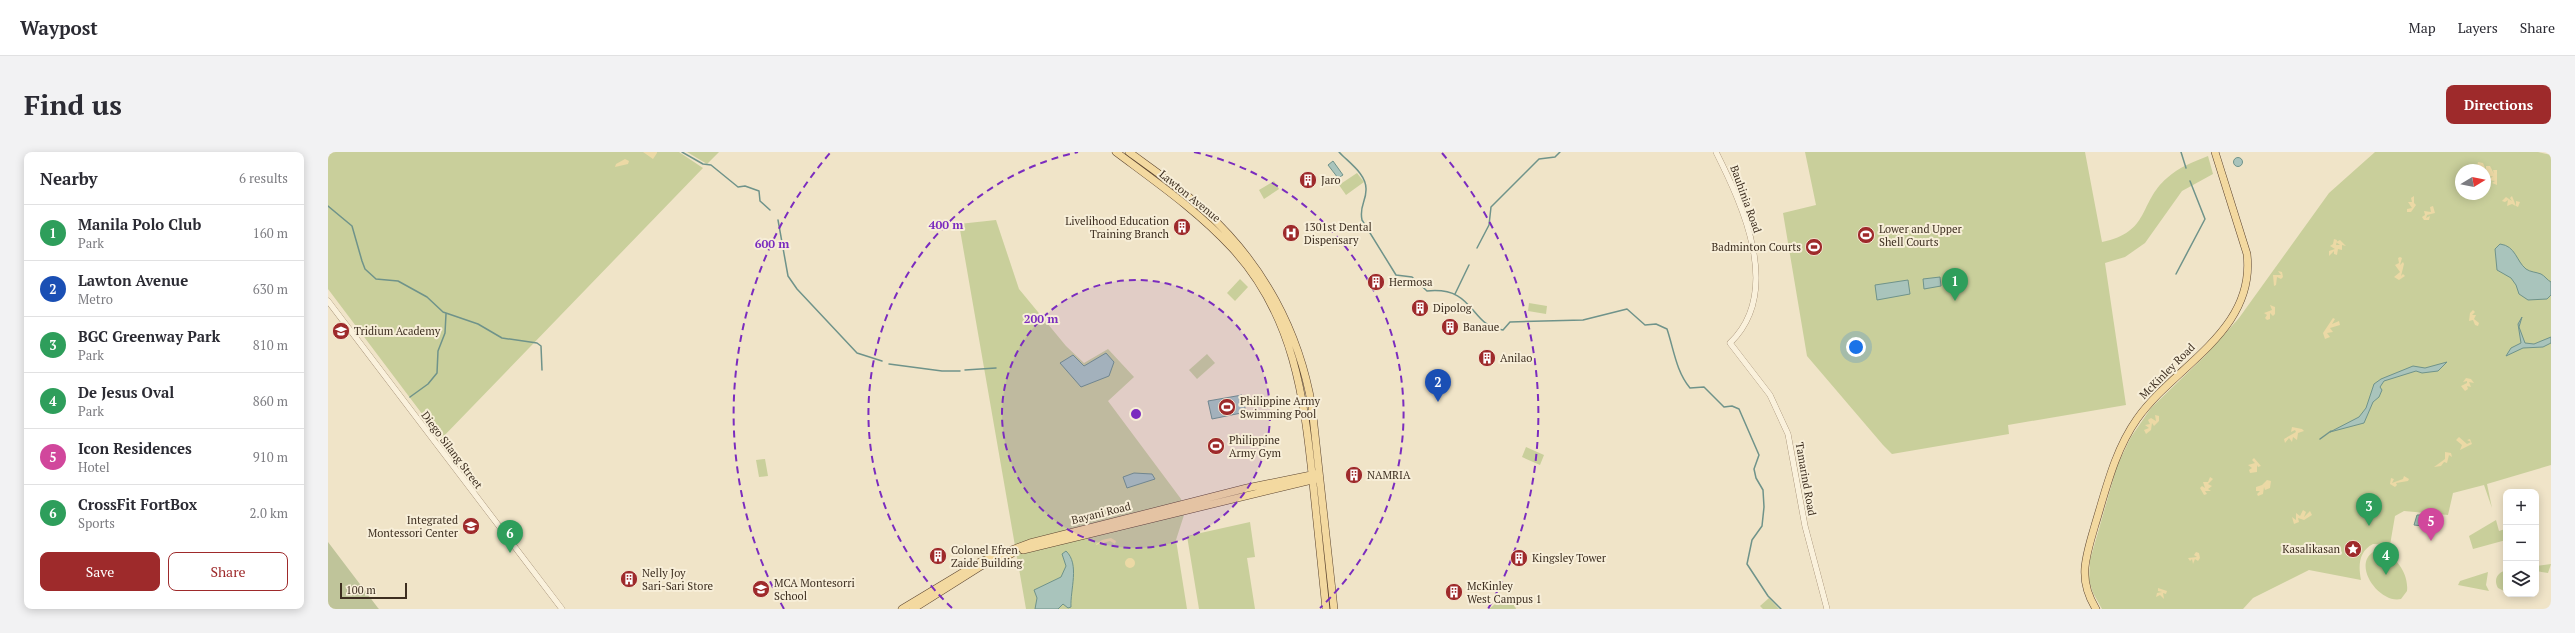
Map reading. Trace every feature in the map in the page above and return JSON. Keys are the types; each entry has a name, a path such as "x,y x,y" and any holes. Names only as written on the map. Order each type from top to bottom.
{"main road":[{"name":"Lawton Avenue","path":"1116,152 1201,218 1233,248 1256,278 1275,314 1295,363 1303,396 1311,462 1316,476 1314,494 1326,609"},
{"name":"Lawton Avenue","path":"1129,152 1206,211 1249,259 1268,287 1290,328 1306,375 1316,476 1334,609"},
{"name":"McKinley Road","path":"2096,609 2087,593 2083,569 2114,465 2123,443 2147,407 2225,328 2245,293 2248,270 2247,254 2215,152"},
{"path":"1311,462 1296,480 1308,486 1314,494"},
{"name":"Bayani Road","path":"902,609 964,570 997,554 1030,543 1316,476"},
{"name":"Bayani Road","path":"913,609 981,566 1016,552 1248,491"}],"street":[{"name":"Bauhinia Road","path":"1716,152 1732,184 1748,228 1755,270 1755,291 1750,314 1743,329 1730,343"},
{"name":"Diego Silang Street","path":"328,302 562,609"},
{"name":"Tamarind Road","path":"1730,343 1770,395 1788,434 1803,519 1828,609"}],"green space":[{"path":"328,152 679,152 703,168 441,439 328,289"},
{"path":"687,152 719,152 707,164"},
{"path":"1805,152 2085,152 2102,242 2118,237 2129,231 2142,216 2152,197 2167,178 2186,165 2208,156 2213,174 2182,191 2145,243 2125,257 2105,263 2126,405 2008,425 2009,434 1892,454 1807,356 1783,213 1816,205"},
{"path":"2375,152 2538,152 2551,155 2551,465 2487,484 2492,508 2484,485 2453,493 2448,515 2404,511 2395,516 2390,545 2373,544 2365,550 2362,555 2360,564 2361,580 2309,570 2253,598 2243,609 2102,609 2093,593 2089,580 2090,560 2117,466 2131,437 2151,408 2205,356 2239,318 2329,193"},
{"path":"1357,173 1364,182 1346,195 1339,185"},
{"path":"1274,181 1279,189 1264,199 1259,190"},
{"path":"996,220 1019,289 1066,346 1084,363 1108,349 1134,377 1108,401 1181,499 1184,515 1176,540 1187,609 1026,609 959,224"},
{"path":"1240,279 1248,287 1235,301 1227,293"},
{"path":"1529,303 1547,306 1546,314 1528,311"},
{"path":"1207,354 1215,363 1197,379 1189,370"},
{"path":"1526,447 1544,455 1540,465 1522,457"},
{"path":"765,459 768,476 759,477 756,460"},
{"path":"2496,520 2499,531 2503,530 2503,541 2473,549 2469,536"},
{"path":"1250,522 1255,557 1247,558 1255,609 1199,609 1187,536"},
{"path":"328,542 378,608 379,609 328,609"},
{"path":"2380,551 2386,553 2396,561 2404,572 2407,591 2401,599 2393,599 2385,596 2371,583 2367,574 2367,558 2373,552"},
{"path":"2551,564 2548,573 2539,572 2539,566"},
{"path":"2503,571 2503,590 2498,588 2496,583 2496,578"},
{"path":"2488,572 2486,585 2489,591 2458,585 2460,581"},
{"path":"1506,595 1511,597 1516,609 1489,609"},
{"path":"1769,598 1779,609 1763,609 1760,606"}],"sand":[{"path":"643,152 657,152 657,153 653,159"},
{"path":"625,159 629,161 628,164 615,167 616,164"},
{"path":"2491,168 2494,174 2493,170 2497,170 2497,185 2492,183 2495,181 2491,180 2493,176 2491,176"},
{"path":"2414,196 2414,203 2416,205 2411,212 2407,212 2407,209 2412,208 2408,202 2412,202 2411,198"},
{"path":"2512,196 2516,206 2512,204 2507,206 2508,200 2505,202 2502,201 2506,197 2512,201 2510,198"},
{"path":"2516,201 2520,202 2518,207 2516,206"},
{"path":"2433,206 2435,213 2427,215 2426,218 2430,216 2429,220 2424,220 2422,217 2425,215 2424,211 2431,212 2430,207"},
{"path":"2334,239 2337,240 2337,242 2340,240 2346,246 2342,245 2342,250 2338,249 2337,255 2334,254 2334,251 2329,256 2329,251 2335,249 2330,246 2333,244"},
{"path":"2398,258 2402,258 2400,265 2403,262 2404,264 2401,276 2403,274 2405,276 2399,280 2394,277 2400,272 2395,265 2399,263"},
{"path":"2278,271 2282,272 2283,277 2281,279 2277,277 2276,285 2274,286 2273,275 2281,275"},
{"path":"2270,305 2275,307 2275,314 2273,316 2270,313 2270,319 2267,320 2265,318 2267,315 2264,313 2272,310"},
{"path":"2473,310 2475,312 2472,315 2476,315 2474,319 2479,323 2478,326 2475,325 2473,320 2469,321 2470,313"},
{"path":"2333,318 2335,319 2332,324 2339,321 2340,325 2330,328 2333,332 2327,333 2330,337 2325,339 2323,333"},
{"path":"2466,378 2471,379 2474,383 2469,382 2471,387 2467,386 2468,389 2465,391 2461,386 2467,383 2467,381 2463,382"},
{"path":"2155,415 2159,416 2159,421 2154,426 2152,423 2151,430 2146,434 2144,430 2149,428 2145,425 2150,424 2148,420 2151,418 2156,421"},
{"path":"2292,427 2302,429 2304,431 2298,433 2297,440 2293,437 2292,442 2289,438 2285,443 2284,439 2296,432 2295,430 2291,432"},
{"path":"2459,437 2467,444 2471,442 2467,440 2470,439 2472,444 2460,450 2462,445 2456,440"},
{"path":"2445,452 2451,453 2452,457 2449,455 2447,463 2444,462 2441,466 2434,467 2445,459"},
{"path":"2254,458 2261,466 2258,467 2257,465 2257,472 2250,473 2249,470 2252,468 2248,465 2255,463 2252,460"},
{"path":"2404,476 2409,479 2408,481 2396,483 2397,485 2395,487 2390,484 2391,478 2394,479 2392,483 2403,479"},
{"path":"2210,477 2213,479 2208,484 2212,486 2208,489 2211,491 2205,491 2207,494 2204,495 2200,488 2202,486 2205,488 2203,482 2208,482"},
{"path":"2267,480 2271,481 2270,488 2265,490 2264,487 2263,494 2258,496 2257,494 2260,491 2256,491 2256,487 2262,485"},
{"path":"2372,497 2376,497 2373,501 2376,503 2376,506 2371,504 2370,508 2364,507 2363,503 2366,502 2367,506"},
{"path":"2303,510 2306,512 2304,517 2310,511 2312,515 2304,520 2298,518 2299,522 2294,524 2292,517 2296,520 2296,513 2300,516"},
{"path":"1111,538 1116,541 1115,544 1110,541 1095,545 1102,540"},
{"path":"2196,552 2199,553 2200,558 2198,561 2195,559 2193,564 2192,559 2190,561 2188,558 2197,557 2194,555"},
{"path":"1128,558 1132,558 1134,559 1134,567 1128,568 1125,565 1125,561"},
{"path":"2158,588 2167,591 2166,594 2163,593 2164,599 2160,595 2156,597 2157,593 2162,592 2158,591"}],"water":[{"path":"2236,158 2240,158 2242,162 2240,166 2236,166 2234,164 2234,160"},
{"path":"1333,161 1343,175 1338,178 1328,165"},
{"path":"2500,244 2505,245 2513,251 2526,269 2541,274 2551,282 2551,295 2547,299 2528,300 2519,294 2516,285 2511,278 2497,270 2495,249"},
{"path":"1940,277 1941,286 1924,289 1923,279"},
{"path":"1908,280 1910,294 1877,300 1875,285"},
{"path":"2522,317 2519,327 2525,343 2534,344 2551,337 2551,343 2543,347 2523,348 2506,356 2511,348 2521,343 2518,324"},
{"path":"1106,353 1114,362 1109,376 1081,387 1060,363 1073,355 1084,366"},
{"path":"2447,362 2438,371 2422,373 2416,371 2384,381 2380,387 2382,390 2379,397 2373,402 2364,423 2330,432 2359,417 2366,408 2374,384 2381,379 2413,366 2425,368"},
{"name":"Philippine Army Swimming Pool","path":"1242,395 1246,412 1212,419 1208,401"},
{"path":"1134,473 1152,474 1155,479 1127,488 1123,477"},
{"path":"2417,515 2422,515 2423,526 2414,525"},
{"path":"1066,551 1073,563 1071,607 1068,608 1063,604 1058,609 1035,609 1037,598 1034,590 1061,577 1066,566 1062,554"}],"waterway":[{"path":"682,152 703,164 711,165 738,187 745,186 759,191 760,201 770,210"},
{"path":"1339,152 1356,169 1363,179 1366,190 1361,211 1362,220 1396,275 1412,277 1427,291 1443,291 1455,294 1464,300 1484,322 1492,327 1503,330 1510,322 1583,320 1627,309 1645,325 1656,324 1667,329 1681,375 1690,388 1704,387 1724,407 1732,406 1739,409 1759,455 1754,469 1756,478 1763,490 1764,507 1762,526 1752,540 1747,564 1768,596 1781,609"},
{"path":"1477,248 1489,225 1491,207 1539,159 1555,157 1560,152"},
{"path":"2181,152 2186,168"},
{"path":"2176,274 2205,219 2190,181"},
{"path":"328,206 352,226 365,269 376,279 398,281 427,297 443,312 478,324 502,338 537,343 541,346 542,370"},
{"path":"778,220 788,276 797,289 857,353 882,361"},
{"path":"1455,294 1469,265"},
{"path":"410,397 428,384 437,373 438,351 445,333 446,314"},
{"path":"889,364 942,371 960,371"},
{"path":"965,370 996,368"},
{"path":"2320,439 2331,431"}],"place":[{"name":"Jaro","path":"1308,180"},
{"name":"Livelihood Education Training Branch","path":"1182,227"},
{"name":"1301st Dental Dispensary","path":"1291,233"},
{"name":"Lower and Upper Shell Courts","path":"1866,235"},
{"name":"Badminton Courts","path":"1814,247"},
{"name":"Hermosa","path":"1376,282"},
{"name":"Manila Polo Club","path":"1955,301"},
{"name":"Dipolog","path":"1420,308"},
{"name":"Banaue","path":"1450,327"},
{"name":"Tridium Academy","path":"341,331"},
{"name":"Anilao","path":"1487,358"},
{"name":"Lawton Avenue","path":"1438,402"},
{"name":"Philippine Army Swimming Pool","path":"1227,407"},
{"name":"Philippine Army Gym","path":"1216,446"},
{"name":"NAMRIA","path":"1354,475"},
{"name":"Integrated Montessori Center","path":"471,526"},
{"name":"BGC Greenway Park","path":"2369,526"},
{"name":"Icon Residences","path":"2431,541"},
{"name":"Kasalikasan","path":"2353,549"},
{"name":"CrossFit FortBox","path":"510,553"},
{"name":"Colonel Efren Zaide Building","path":"938,556"},
{"name":"Kingsley Tower","path":"1519,558"},
{"name":"De Jesus Oval","path":"2386,575"},
{"name":"Nelly Joy Sari-Sari Store","path":"629,579"},
{"name":"MCA Montesorri School","path":"761,589"},
{"name":"McKinley West Campus 1","path":"1454,592"}]}
